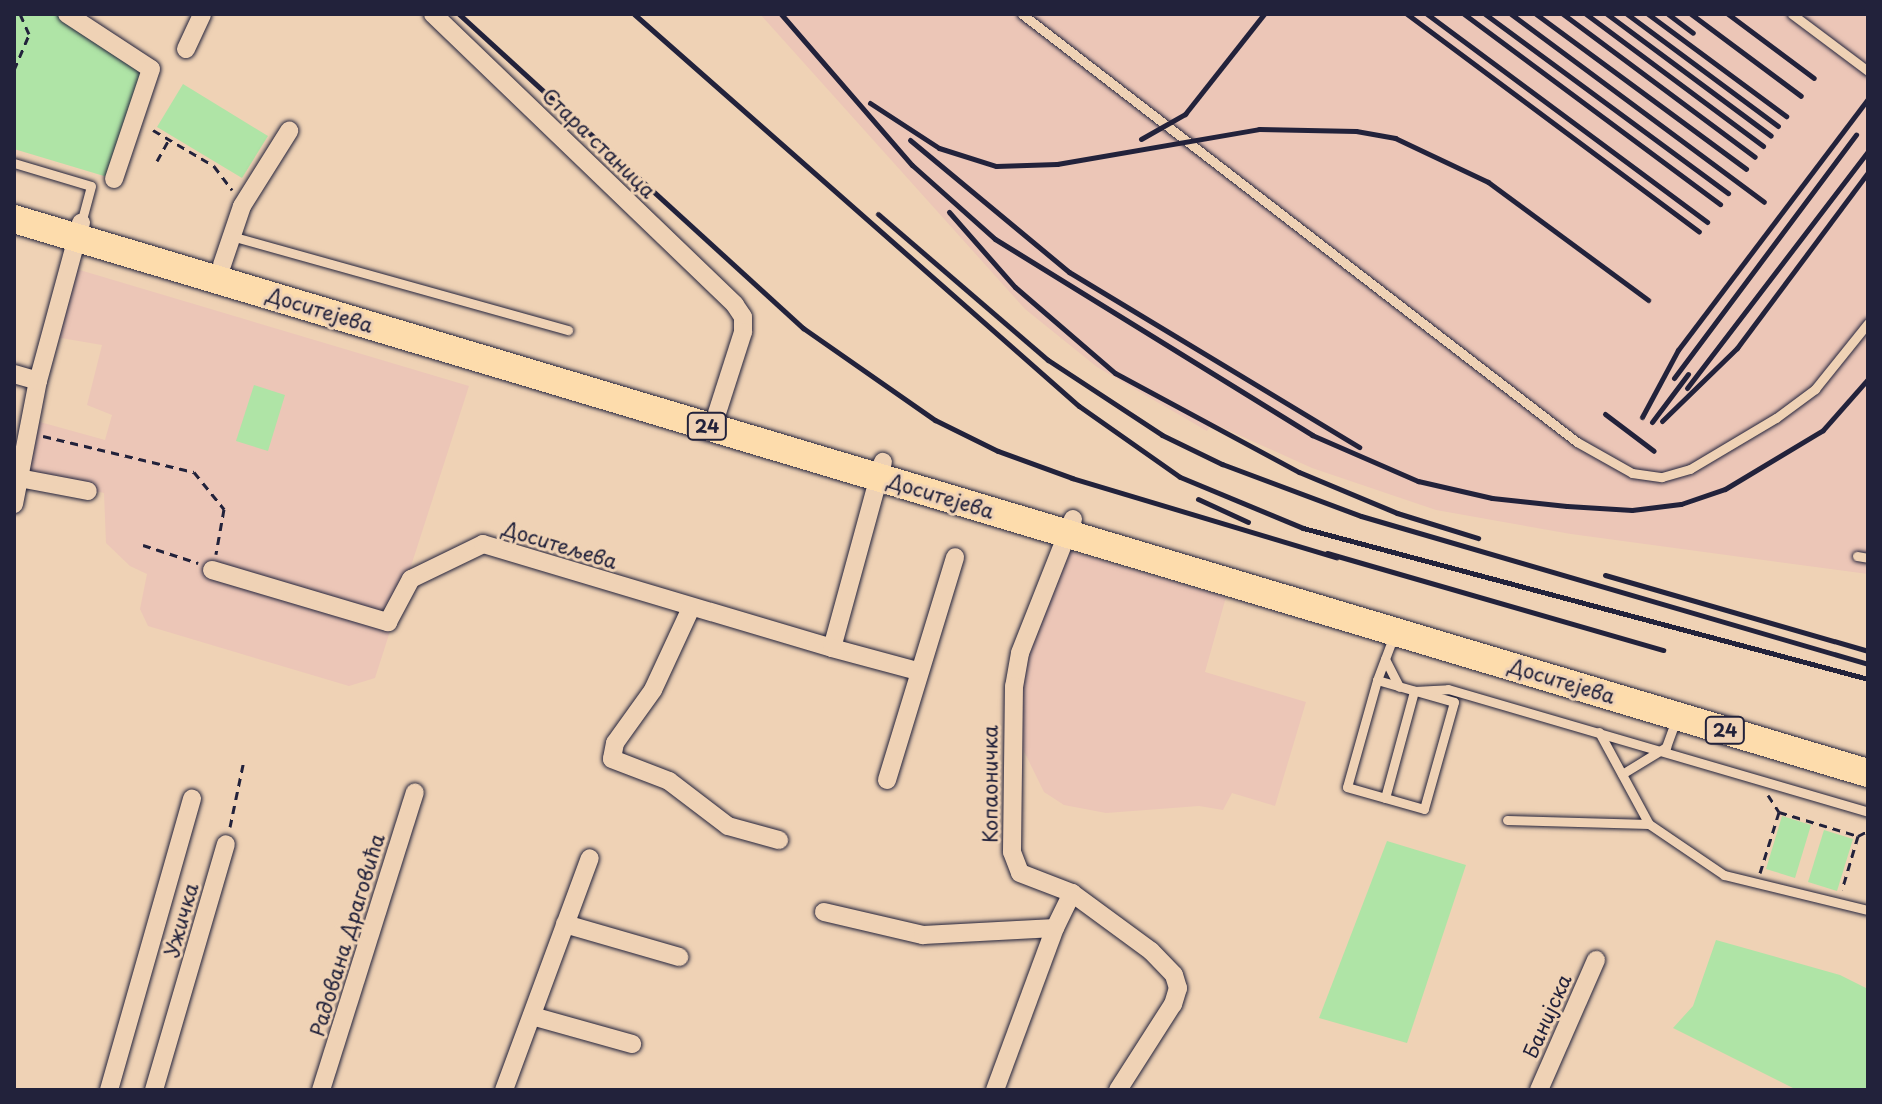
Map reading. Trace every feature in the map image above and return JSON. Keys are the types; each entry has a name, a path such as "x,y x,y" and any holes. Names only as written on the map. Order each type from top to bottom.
{"main road":[{"name":"Доситејева","path":"14,203 80,231 881,470 1868,756"},
{"name":"Доситејева","path":"14,219 80,231 222,265 717,413 881,470"},
{"name":"Доситејева","path":"1071,526 1396,632 1868,773"}],"street":[{"path":"67,14 151,69 114,179"},
{"path":"186,49 202,14"},
{"name":"Стара станица","path":"433,14 735,305 743,317 743,332 717,413"},
{"path":"222,265 241,209 289,131"},
{"path":"14,504 38,381 80,231"},
{"path":"14,374 38,381"},
{"path":"832,648 881,470"},
{"path":"19,478 88,491"},
{"name":"Копаоничка","path":"1071,526 1020,653 1014,686 1012,852 1020,873 1072,893 1151,951 1170,969 1178,988 1173,1004 1118,1090"},
{"name":"Доситељева","path":"212,570 388,622 411,579 483,544 691,608 917,671"},
{"path":"887,780 917,671 955,557"},
{"path":"691,608 653,690 615,743 612,759 669,781 728,826 779,840"},
{"name":"Радована Драговића","path":"321,1090 415,792"},
{"name":"Ужичка","path":"109,1090 192,799"},
{"name":"Ужичка","path":"154,1090 226,844"},
{"path":"504,1090 590,858"},
{"path":"995,1090 1055,928 1072,893"},
{"path":"824,912 923,935 1055,928"},
{"path":"565,924 679,957"},
{"name":"Банијска","path":"1539,1090 1596,960"},
{"path":"532,1016 632,1044"}],"lane":[{"path":"1022,14 1577,442 1632,473 1662,477 1690,469 1776,418 1815,389 1868,323"},
{"path":"1792,14 1868,71"},
{"path":"14,163 91,186 80,231"},
{"path":"231,236 568,330"},
{"path":"1377,680 1454,702 1424,809 1347,787 1377,680 1396,632"},
{"path":"1385,659 1399,687"},
{"path":"1385,798 1414,691"},
{"path":"1414,691 1475,694 1868,812"},
{"path":"1622,774 1662,751 1677,716"},
{"path":"1599,732 1649,824 1724,875 1868,910"},
{"path":"1507,820 1649,824"}],"path":[{"path":"14,70 29,34 20,14"},
{"path":"153,130 214,166 241,209"},
{"path":"157,161 169,139"},
{"path":"28,432 194,472 224,509 212,570 143,545"},
{"path":"226,844 244,760"},
{"path":"1756,885 1779,812 1858,836 1868,831"},
{"path":"1838,902 1858,836"}],"shaded area":[{"path":"760,14 1868,14 1868,574 1571,534 1436,510 1312,468 1212,423 1207,431 1097,367 1025,309"},
{"path":"73,268 469,386 375,678 349,686 148,626 140,609 147,574 130,566 106,543 104,493 25,476 40,422 105,440 112,415 87,405 102,345 55,337"},
{"path":"1070,551 1226,597 1205,672 1306,702 1275,806 1232,793 1223,810 1199,806 1106,813 1064,805 1044,792 1017,737 1026,655"}],"green space":[{"path":"14,14 67,14 151,69 114,179 14,149"},
{"path":"183,84 268,136 242,178 157,127"},
{"path":"254,385 285,395 268,451 236,441"},
{"path":"1782,816 1811,825 1795,878 1766,869"},
{"path":"1824,830 1853,839 1837,891 1808,882"},
{"path":"1387,841 1466,865 1407,1043 1319,1018"},
{"path":"1716,940 1840,975 1868,989 1868,1090 1797,1090 1673,1028 1693,1006"}],"railway":[{"path":"459,14 803,328 935,420 998,451 1072,478 1336,557"},
{"path":"634,14 1079,406 1180,477 1303,528 1868,679"},
{"path":"781,14 912,165 995,239 1312,435 1418,481 1492,498 1567,506 1632,510 1681,504 1725,489 1823,430 1868,379"},
{"path":"1141,139 1185,114 1264,14"},
{"path":"1407,14 1699,232"},
{"path":"1427,14 1707,222"},
{"path":"1464,14 1720,204"},
{"path":"1485,14 1728,193"},
{"path":"1511,14 1764,202"},
{"path":"1536,14 1746,169"},
{"path":"1563,14 1755,157"},
{"path":"1586,14 1763,146"},
{"path":"1607,14 1771,136"},
{"path":"1627,14 1778,126"},
{"path":"1648,14 1786,116"},
{"path":"1668,14 1693,33"},
{"path":"1691,14 1801,96"},
{"path":"1728,14 1814,78"},
{"path":"1642,417 1678,350 1868,99"},
{"path":"870,103 939,148 996,166 1057,164 1259,129 1356,131 1395,138 1488,182 1648,300"},
{"path":"1674,378 1856,135"},
{"path":"910,140 1069,272 1359,447"},
{"path":"1687,388 1868,151"},
{"path":"1662,421 1737,348 1868,172"},
{"path":"949,212 1015,287 1115,373 1299,472 1397,513 1478,538"},
{"path":"878,214 1048,360 1162,435 1222,464 1361,516 1868,664"},
{"path":"1652,422 1688,374"},
{"path":"1605,414 1654,451"},
{"path":"1198,499 1248,522"},
{"path":"1327,553 1663,650"},
{"path":"1605,575 1868,651"}]}
